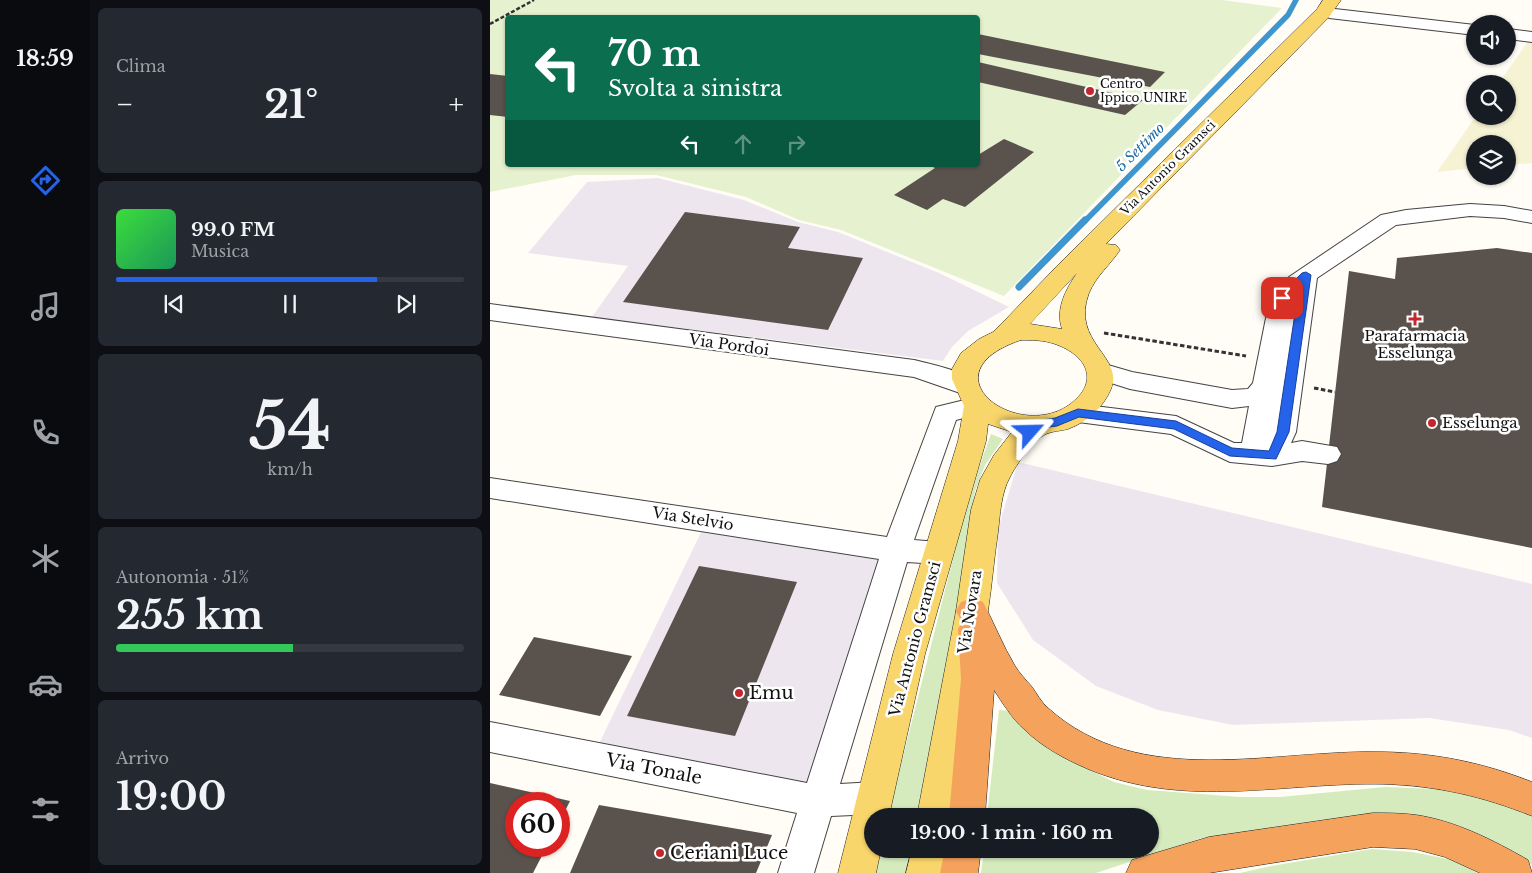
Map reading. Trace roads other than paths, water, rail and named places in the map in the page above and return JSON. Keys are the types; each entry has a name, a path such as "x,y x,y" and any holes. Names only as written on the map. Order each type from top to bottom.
{"highway":[{"path":"972,610 1002,674 1036,719 1062,740 1100,759 1126,768 1170,776 1206,777 1381,768 1436,771 1475,777 1532,798"},
{"path":"968,808 978,679 972,610"},
{"path":"1145,873 1209,855 1373,830 1415,832 1445,839 1483,854 1514,873"},
{"path":"959,873 962,858"}],"main road":[{"name":"Via Antonio Gramsci","path":"1003,336 1065,271 1323,13 1337,5"},
{"name":"Via Antonio Gramsci","path":"1086,350 1073,327 1073,310 1078,291 1096,263 1337,5"},
{"path":"1020,332 1041,332 1066,338 1086,350 1101,371 1100,383 1094,398 1078,413 1057,422 1039,424 1015,423 995,416 972,396 965,370 974,355 988,342 1020,332"},
{"name":"Via Antonio Gramsci","path":"857,873 909,654 972,441 972,396"},
{"name":"Via Novara","path":"937,808 972,610 980,542 986,510 994,480 1004,462 1021,440 1039,424"},
{"path":"925,873 928,858"}],"street":[{"path":"1337,5 1466,28"},
{"path":"1516,35 1532,37"},
{"path":"1252,454 1282,298 1306,275 1389,220 1406,216 1470,210 1504,212 1532,218"},
{"path":"1252,454 1283,432 1306,275"},
{"name":"Via Pordoi","path":"490,312 927,370 972,396"},
{"path":"1101,371 1130,380 1232,399 1255,397 1265,386"},
{"path":"796,873 897,550 946,413 972,396"},
{"path":"1078,413 1176,425 1252,454 1302,451 1328,454"},
{"name":"Via Stelvio","path":"490,488 897,550 938,553"},
{"name":"Via Tonale","path":"490,737 818,801 875,798"}],"waterway":[{"name":"5 Settimo","path":"1084,222 1288,15 1296,0"},
{"name":"5 Settimo","path":"1019,287 1085,220"}],"place":[{"name":"Centro Ippico UNIRE","path":"1090,91"},
{"name":"Parafarmacia Esselunga","path":"1415,319"},
{"name":"Esselunga","path":"1432,423"},
{"name":"Emu","path":"739,693"},
{"name":"Ceriani Luce","path":"660,853"}]}
